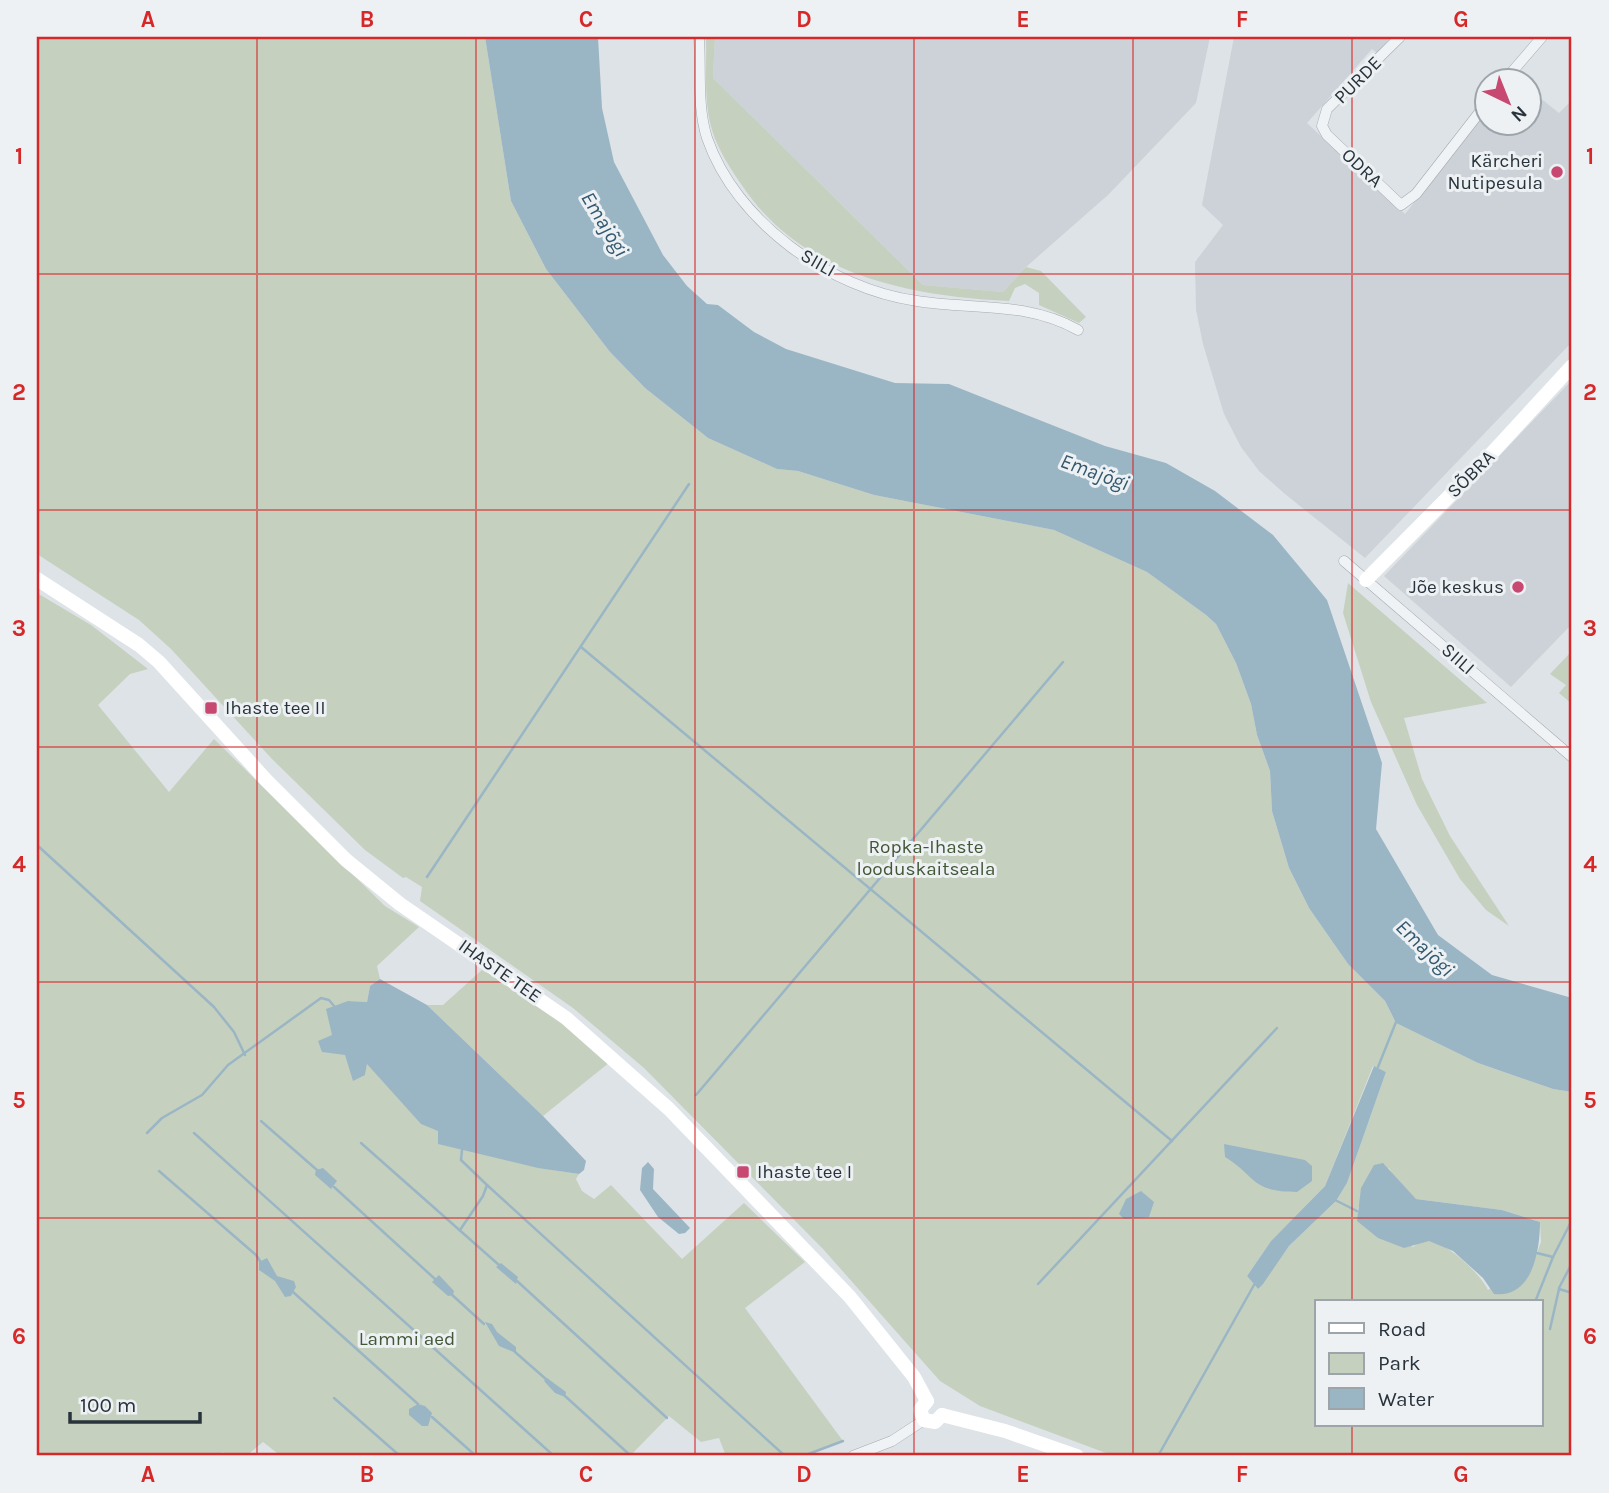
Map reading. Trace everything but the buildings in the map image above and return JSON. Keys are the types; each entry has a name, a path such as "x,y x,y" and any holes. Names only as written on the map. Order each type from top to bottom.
{"street":[{"name":"SIILI","path":"699,37 702,113 714,154 750,209 789,246 850,282 915,301 1024,310 1045,315 1078,330"},
{"name":"PURDE","path":"1322,126 1327,109 1400,37"},
{"path":"1516,66 1542,37"},
{"name":"ODRA","path":"1322,126 1327,135 1401,205 1406,203 1472,121"},
{"name":"SÕBRA","path":"1366,580 1492,453 1572,366"},
{"name":"SIILI","path":"1344,561 1572,757"},
{"name":"IHASTE TEE","path":"37,579 139,645 159,662 266,780 378,888 521,984 607,1052 669,1109 815,1258 914,1377 927,1401"},
{"path":"924,1420 920,1410 927,1401 938,1402 942,1415"},
{"path":"853,1456 892,1441 924,1420 934,1422 942,1415"},
{"path":"942,1415 992,1427 1077,1456"}],"shaded area":[{"path":"715,37 1210,37 1196,103 1108,195 1026,267 1003,292 923,285 713,78"},
{"path":"1234,37 1391,37 1377,53 1372,49 1307,123 1405,214 1472,130 1472,136 1542,136 1542,99 1559,113 1572,100 1572,342 1365,558 1259,471 1241,447 1224,414 1196,310 1195,262 1223,225 1202,205"},
{"path":"1572,380 1572,624 1511,687 1384,576"}],"green space":[{"name":"Ropka-Ihaste looduskaitseala","path":"37,37 485,37 511,201 546,269 610,352 645,388 708,438 777,469 798,471 874,495 1054,530 1147,572 1216,624 1236,663 1251,704 1257,735 1270,771 1272,811 1289,868 1309,908 1348,964 1385,1001 1396,1023 1478,1063 1553,1089 1572,1092 1572,1290 1569,1292 1569,1313 1572,1321 1572,1456 1114,1456 980,1406 940,1381 823,1249 644,1068 573,1008 420,901 422,887 406,877 403,878 365,850 272,759 171,649 139,620 37,554","holes":["1373,1066 1386,1072 1347,1183 1336,1201 1289,1246 1258,1289 1247,1276 1271,1241 1325,1186","1389,1168 1395,1179 1416,1199 1502,1210 1540,1222 1541,1242 1537,1253 1488,1290 1469,1266 1440,1244 1422,1241 1413,1247 1357,1211 1361,1200"]},
{"path":"706,37 715,37 713,78 923,285 1003,292 1026,267 1041,271 1086,317 1079,323 1039,305 1039,293 1025,284 1015,288 1009,301 895,286 859,275 825,260 794,240 766,215 741,184 715,140 707,98"},
{"path":"1348,583 1487,703 1404,718 1422,779 1450,836 1509,926 1486,910 1460,879 1417,805 1371,702 1343,613"},
{"name":"Lammi aed","path":"37,593 91,625 148,669 130,674 98,705 169,792 214,739 385,906 419,927 377,966 380,979 370,986 367,1002 348,1001 345,1055 365,1075 367,1063 407,1106 445,1134 466,1144 532,1166 579,1174 576,1179 582,1191 594,1199 611,1185 682,1259 744,1203 805,1262 745,1308 843,1441 803,1456 726,1456 719,1438 701,1442 669,1416 630,1456 281,1456 263,1442 246,1456 227,1456 223,1452 219,1456 37,1456"},
{"path":"1572,651 1572,704 1559,693 1566,685 1550,674"},
{"path":"484,968 540,1005 610,1062 543,1116 427,1005 443,1005"}],"water":[{"name":"Emajõgi","path":"485,37 598,37 602,108 614,162 663,255 687,286 707,304 718,305 754,332 786,349 895,383 949,384 1105,446 1166,463 1215,491 1273,535 1327,600 1382,763 1376,829 1438,935 1492,975 1572,998 1572,1092 1553,1089 1478,1063 1396,1023 1385,1001 1348,964 1309,908 1289,868 1272,811 1270,771 1257,735 1251,704 1236,663 1216,624 1206,615 1147,572 1054,530 874,495 798,471 777,469 708,438 645,388 610,352 546,269 511,201"},
{"path":"380,979 427,1005 586,1161 584,1170 579,1174 538,1168 438,1144 438,1131 421,1124 367,1064 365,1075 353,1081 345,1055 322,1052 318,1041 332,1035 326,1009 348,1001 367,1002 370,986"},
{"path":"1374,1066 1386,1072 1347,1183 1336,1201 1289,1246 1258,1289 1247,1276 1271,1241 1325,1186"},
{"path":"1224,1144 1305,1160 1312,1166 1312,1181 1297,1192 1262,1186 1225,1157"},
{"path":"648,1162 654,1169 653,1189 690,1228 685,1233 679,1234 658,1217 640,1190 642,1168"},
{"path":"1383,1163 1416,1199 1502,1210 1540,1222 1536,1258 1526,1281 1518,1289 1494,1294 1483,1278 1453,1251 1429,1241 1404,1248 1378,1238 1357,1221 1361,1188 1374,1165"},
{"path":"323,1168 337,1181 331,1189 315,1175 316,1170"},
{"path":"1141,1191 1154,1202 1149,1217 1124,1219 1119,1214 1126,1199"},
{"path":"267,1258 277,1276 294,1281 296,1287 291,1296 285,1297 275,1281 259,1270 259,1262"},
{"path":"501,1263 518,1277 516,1284 496,1267"},
{"path":"439,1275 454,1291 453,1295 448,1296 432,1282"},
{"path":"485,1322 492,1324 497,1332 516,1347 516,1353 499,1346"},
{"path":"547,1378 566,1392 565,1397 555,1393 544,1381"},
{"path":"418,1404 425,1406 432,1413 428,1426 422,1426 409,1415 409,1409"}],"waterway":[{"path":"427,877 689,484"},
{"path":"581,647 1172,1141"},
{"path":"696,1095 1063,662"},
{"path":"37,845 214,1007 234,1032 245,1055"},
{"path":"147,1133 162,1118 202,1095 228,1065 321,998 329,1000 334,1006"},
{"path":"1378,1067 1396,1022"},
{"path":"1038,1284 1277,1028"},
{"path":"261,1121 317,1170"},
{"path":"194,1133 554,1456"},
{"path":"361,1143 499,1265"},
{"path":"460,1230 483,1196 487,1185 461,1160 462,1150"},
{"path":"159,1171 256,1255 262,1264"},
{"path":"487,1185 785,1456"},
{"path":"334,1187 435,1279"},
{"path":"1335,1200 1357,1211"},
{"path":"1536,1300 1572,1220"},
{"path":"1537,1253 1553,1257"},
{"path":"1559,1288 1572,1263"},
{"path":"517,1281 667,1418"},
{"path":"1158,1456 1254,1285"},
{"path":"1550,1329 1559,1289 1569,1292"},
{"path":"293,1292 418,1404"},
{"path":"450,1293 484,1324"},
{"path":"515,1352 547,1380"},
{"path":"565,1396 631,1456"},
{"path":"334,1398 400,1456"},
{"path":"432,1417 476,1456"},
{"path":"803,1456 843,1441"}],"place":[{"name":"Kärcheri Nutipesula","path":"1557,172"},
{"name":"Jõe keskus","path":"1518,587"},
{"name":"Ihaste tee II","path":"211,708"},
{"name":"Ihaste tee I","path":"743,1172"}]}
